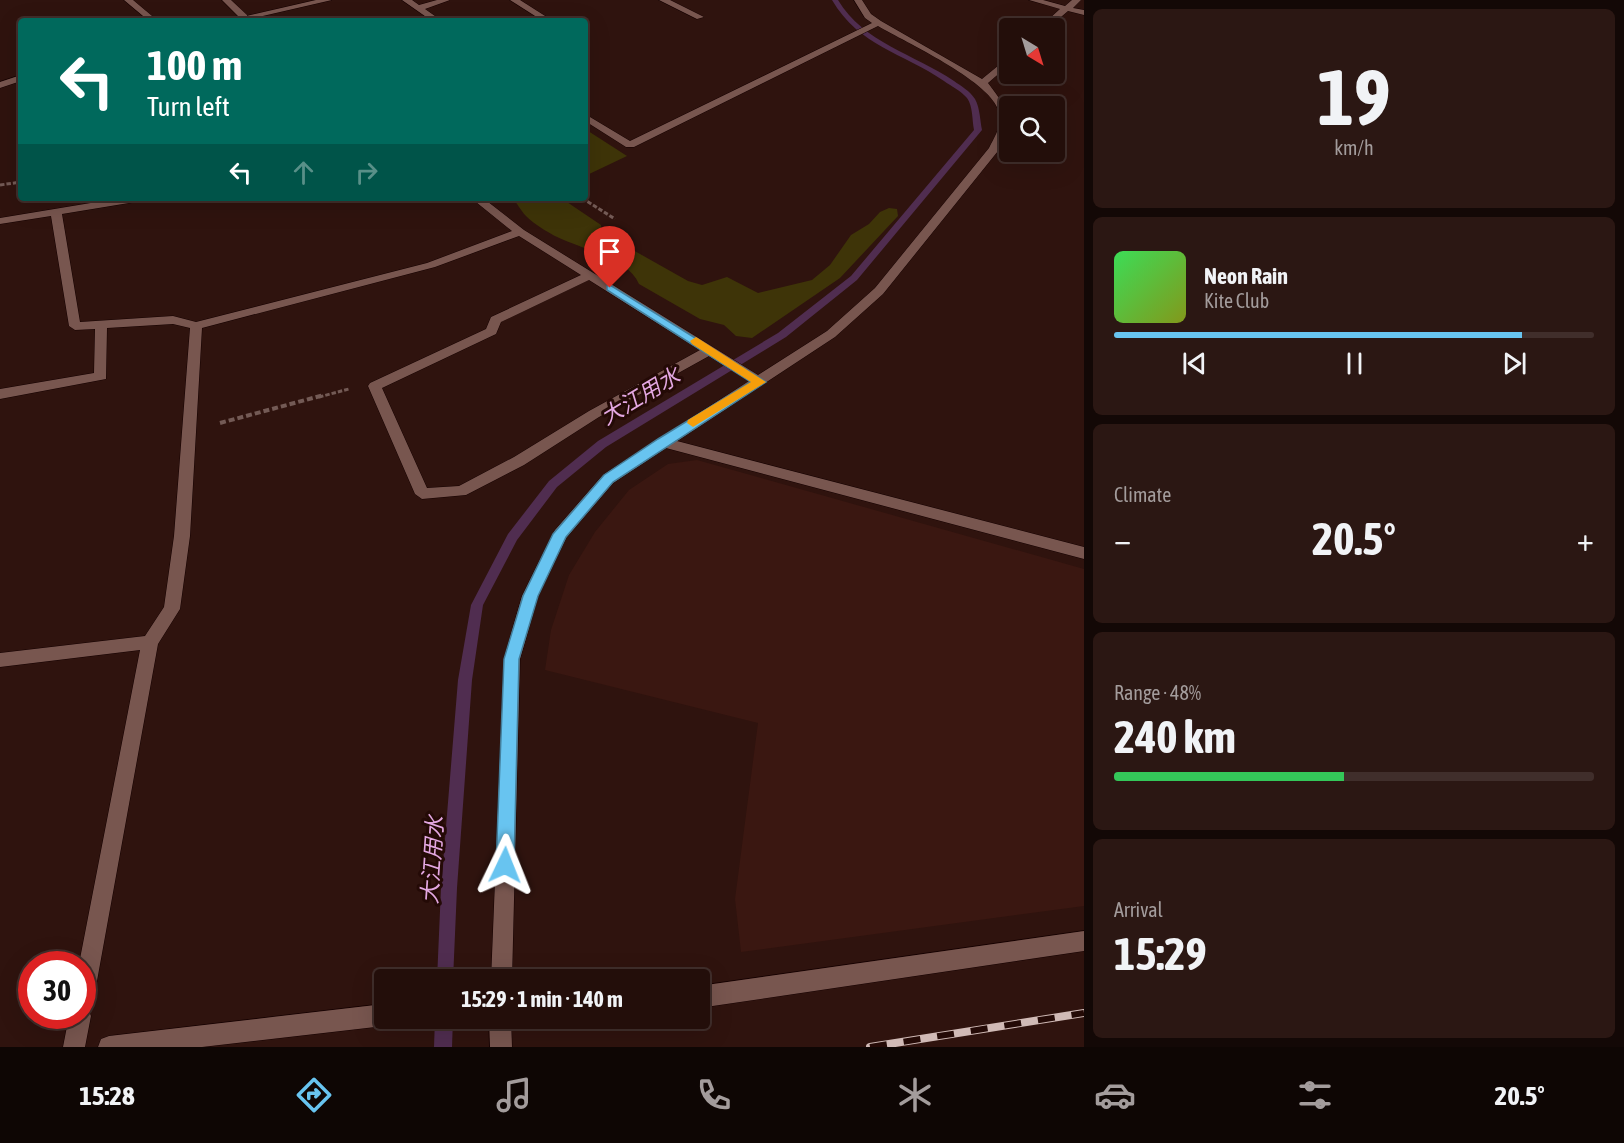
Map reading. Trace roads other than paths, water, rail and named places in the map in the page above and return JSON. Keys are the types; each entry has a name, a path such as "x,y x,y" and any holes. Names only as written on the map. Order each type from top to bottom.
{"street":[{"path":"128,0 150,18"},
{"path":"226,0 244,17"},
{"path":"240,18 328,0"},
{"path":"406,0 433,18"},
{"path":"417,8 446,0"},
{"path":"514,0 544,18"},
{"path":"663,0 700,17"},
{"path":"501,969 512,659 527,606 560,534 608,479 755,379 831,334 879,291 994,149 1005,126 1003,109 983,83 878,23 868,16 858,0"},
{"path":"1033,0 1084,13"},
{"path":"1055,18 1077,0"},
{"path":"258,14 263,18"},
{"path":"588,119 630,145 878,23"},
{"path":"983,83 999,69"},
{"path":"0,84 18,79"},
{"path":"0,221 123,201"},
{"path":"480,201 520,232 755,379"},
{"path":"56,212 75,326 173,320 196,326 431,265 520,232"},
{"path":"590,275 495,320 492,332 375,386 422,494 460,491 519,461 594,414 710,350"},
{"path":"0,394 101,376 101,324"},
{"path":"92,951 150,642 172,609 182,536 196,326"},
{"path":"662,442 1084,553"},
{"path":"0,660 150,642"},
{"path":"710,995 1084,941"},
{"path":"109,1047 374,1016"},
{"path":"74,1047 77,1029"},
{"path":"500,1029 501,1047"}],"waterway":[{"name":"大江用水","path":"445,969 449,888 465,680 477,605 512,537 553,484 602,444 782,335 854,278 978,130 974,106 967,94 942,77 872,39 844,15 835,0"},
{"name":"大江用水","path":"443,1047 444,1029"}],"railway":[{"path":"870,1047 1084,1013"}]}
